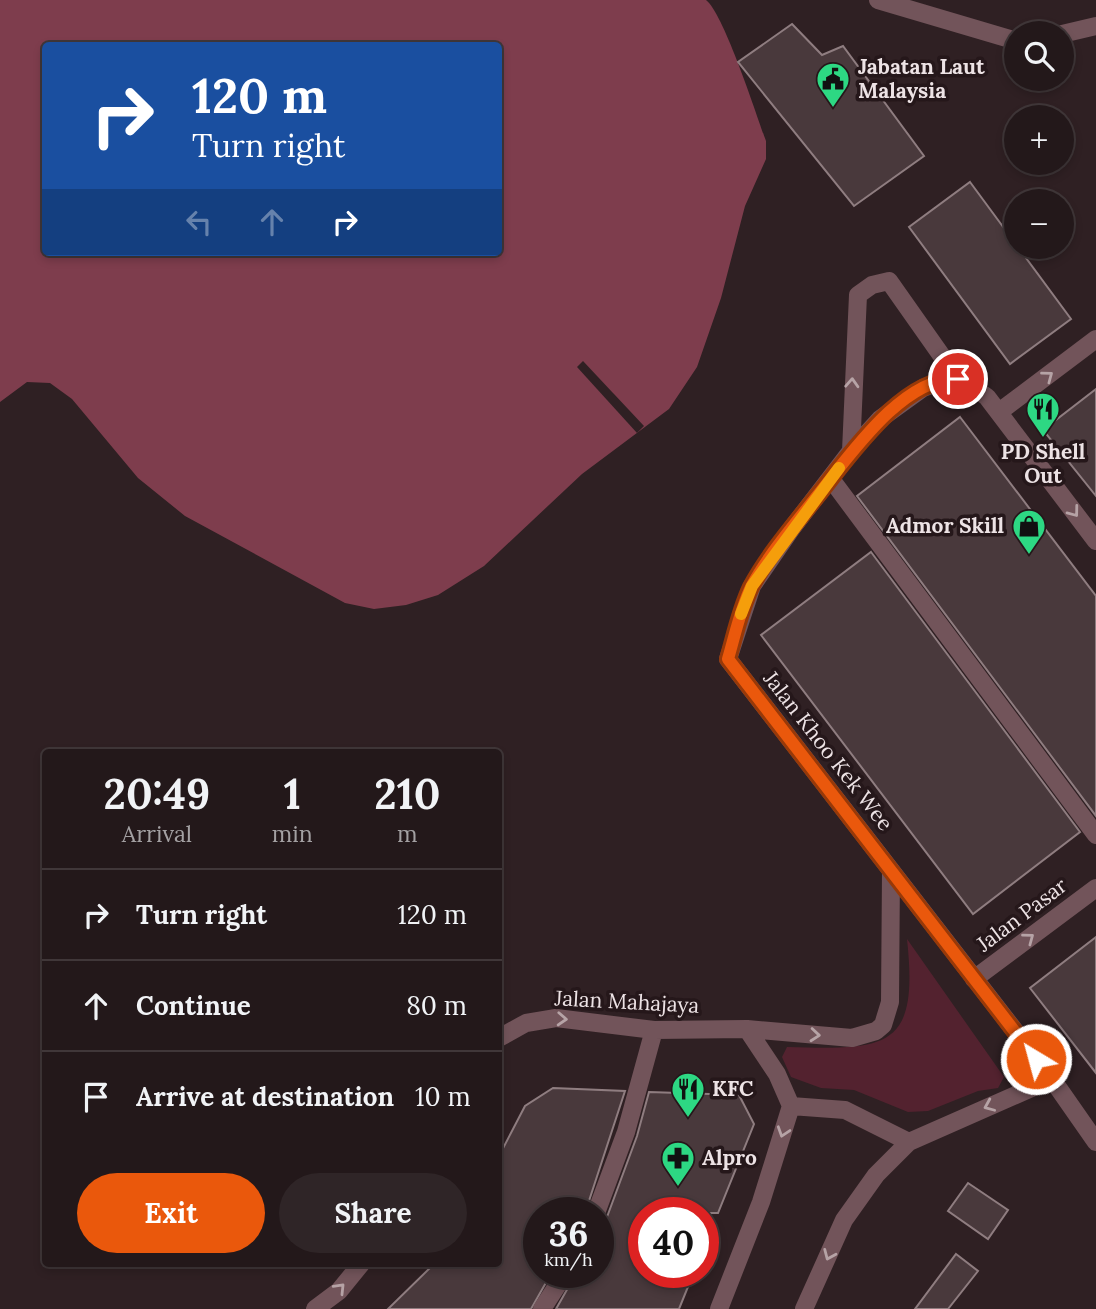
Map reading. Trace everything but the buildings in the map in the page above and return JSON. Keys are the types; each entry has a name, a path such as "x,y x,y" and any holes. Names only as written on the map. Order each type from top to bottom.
{"street":[{"path":"878,0 1004,37"},
{"path":"1074,31 1096,26"},
{"path":"850,451 859,295 872,285 889,281 958,379 987,397 1096,541"},
{"path":"999,412 1096,339"},
{"name":"Jalan Khoo Kek Wee","path":"958,379 947,379 923,388 880,419 850,451 752,586 728,659 1052,1079 1096,1142"},
{"path":"831,479 1096,835"},
{"name":"Jalan Mahajaya","path":"502,1036 526,1023 556,1018 654,1030 747,1029 852,1038 876,1031 883,1025 890,1002 891,870"},
{"name":"Jalan Pasar","path":"974,979 1096,888"},
{"path":"719,1309 761,1202 792,1105 777,1074 747,1029"},
{"path":"602,1197 626,1132 654,1030"},
{"path":"804,1309 844,1220 876,1175 909,1142 1052,1079"},
{"path":"792,1105 845,1110 909,1142"},
{"path":"315,1309 339,1291 359,1267"},
{"path":"542,1309 556,1288"}],"shaded area":[{"path":"0,0 706,0 722,24 766,141 766,159 745,206 721,298 697,367 669,409 582,474 484,566 438,595 406,605 374,609 345,603 185,516 138,478 72,399 50,383 27,382 0,402"},
{"path":"907,939 1004,1077 998,1088 978,1091 928,1111 908,1112 854,1090 821,1088 791,1077 782,1057 787,1047 850,1047 873,1043 889,1035 901,1022 908,1003"}],"pier":[{"path":"583,361 644,426 637,433 577,367"}],"slow traffic":[{"path":"741,614 752,586 792,528 839,468"}],"place":[{"name":"Jabatan Laut Malaysia","path":"833,109"},
{"name":"PD Shell Out","path":"1043,439"},
{"name":"Admor Skill","path":"1029,556"},
{"name":"KFC","path":"688,1119"},
{"name":"Alpro","path":"678,1188"}],"route":[{"path":"958,379 947,379 923,388 880,419 850,451 752,586 740,615 728,659 1036,1059"}]}
